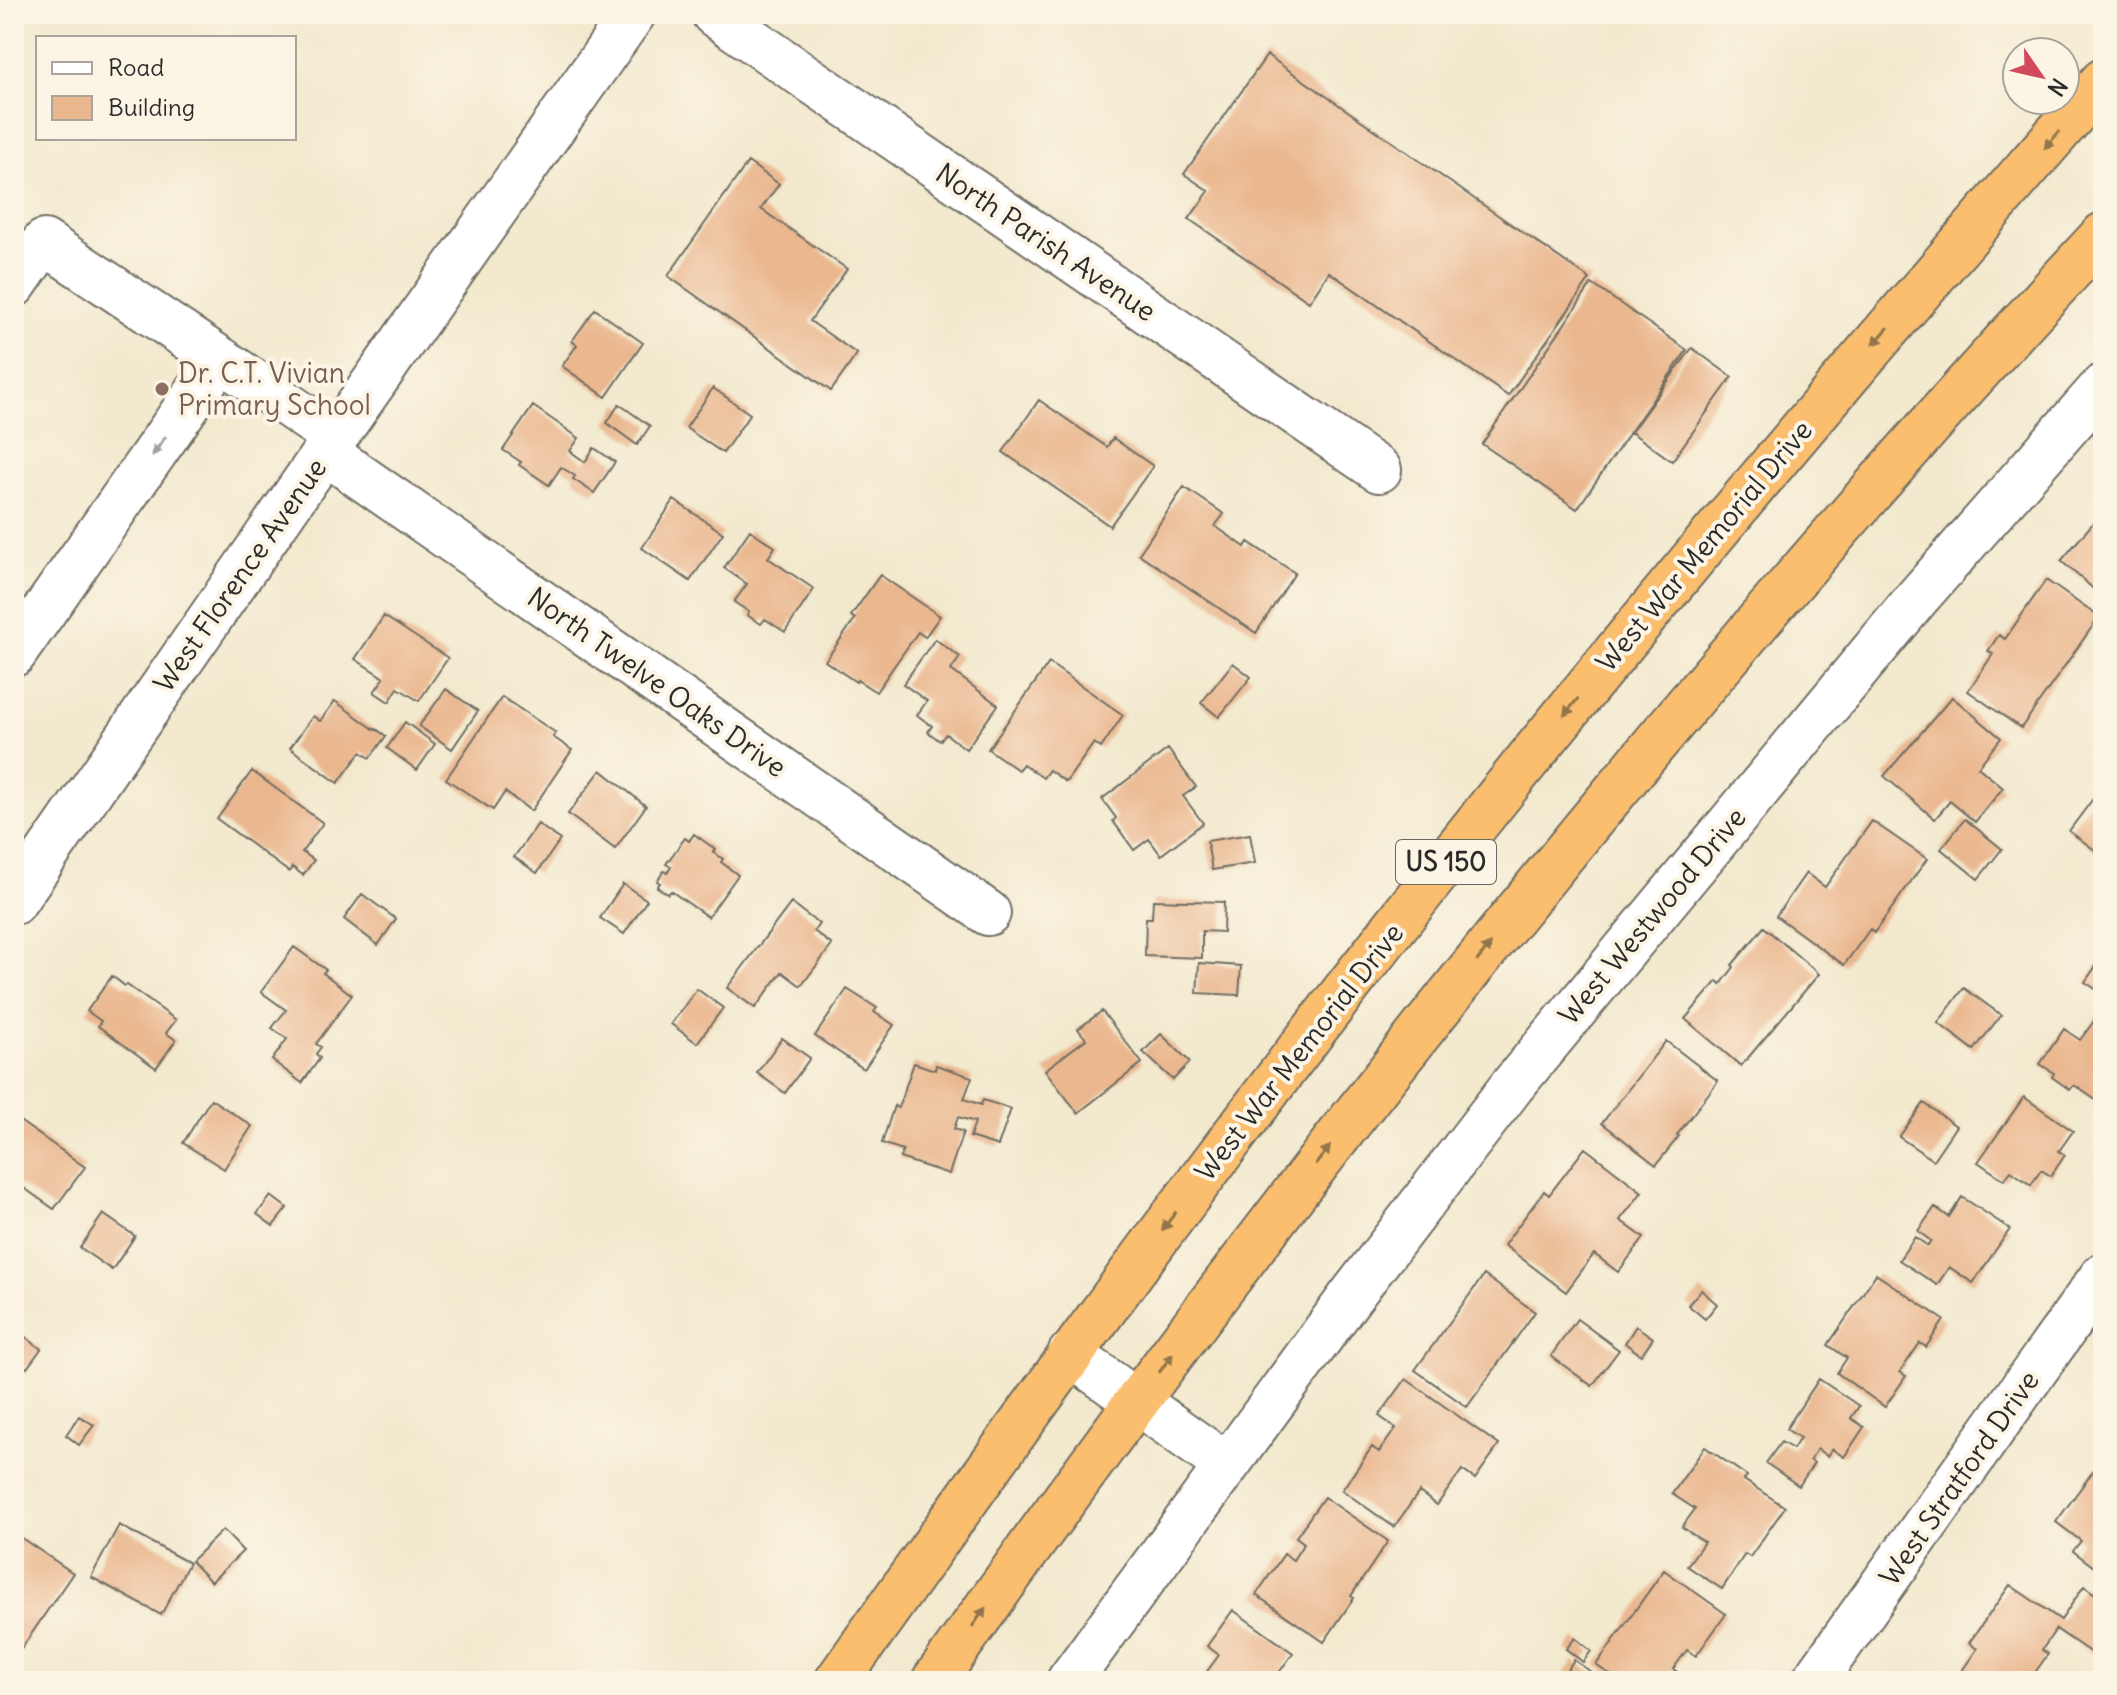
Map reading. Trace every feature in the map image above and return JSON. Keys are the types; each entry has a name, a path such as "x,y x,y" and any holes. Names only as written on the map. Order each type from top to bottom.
{"highway":[{"name":"West War Memorial Drive","path":"837,1681 1070,1354 1357,974 1509,782 1732,511 1941,265 2103,81"},
{"name":"US 150","path":"934,1681 1137,1402 1319,1160 1574,840 1852,512 2103,235"}],"street":[{"name":"West Florence Avenue","path":"14,902 330,444 633,14"},
{"name":"North Parish Avenue","path":"714,14 1379,470"},
{"name":"North Twelve Oaks Drive","path":"14,285 44,242 220,359 330,444 988,913"},
{"path":"14,654 220,359"},
{"name":"West Westwood Drive","path":"1069,1681 1378,1260 1512,1086 1917,598 2103,386"},
{"name":"West Stratford Drive","path":"1814,1681 2103,1275"},
{"path":"1070,1354 1226,1465"}],"building":[{"path":"1267,55 1590,279 1508,396 1329,272 1309,302 1189,219 1209,191 1184,174"},
{"path":"748,162 779,184 761,209 847,269 810,321 857,354 831,391 668,276"},
{"path":"1592,284 1687,350 1577,509 1482,444"},
{"path":"595,309 643,343 606,397 562,366 577,345 572,341"},
{"path":"1692,348 1732,377 1672,461 1631,432"},
{"path":"713,388 750,414 723,453 686,428"},
{"path":"1039,400 1107,447 1113,438 1153,466 1110,526 1003,452"},
{"path":"619,404 650,426 637,445 607,423"},
{"path":"533,406 579,438 570,451 585,462 594,448 615,462 594,493 561,467 549,485 503,450"},
{"path":"1184,487 1224,514 1215,526 1245,547 1248,542 1295,573 1256,633 1139,554"},
{"path":"674,500 723,533 690,581 642,548"},
{"path":"2103,511 2103,597 2061,561"},
{"path":"750,530 775,547 768,558 814,589 785,632 765,619 761,624 734,602 747,584 724,568"},
{"path":"880,575 940,616 925,637 918,632 876,692 825,661 855,619 851,616"},
{"path":"2046,580 2099,617 2021,728 1968,691 1993,654 1988,651 1999,635 2005,639"},
{"path":"384,616 448,658 419,701 398,688 389,702 374,692 384,678 355,659"},
{"path":"935,639 960,657 951,670 998,705 966,749 946,734 940,741 928,732 932,726 917,715 927,701 903,684"},
{"path":"1049,663 1123,715 1101,748 1094,743 1066,782 1049,770 1043,778 1023,764 1018,770 988,749"},
{"path":"1233,663 1251,677 1219,717 1201,703"},
{"path":"446,689 478,711 452,749 419,726"},
{"path":"502,697 556,733 553,737 572,750 531,811 505,792 493,810 446,779"},
{"path":"1952,697 2001,738 1978,767 2003,788 1975,822 1950,801 1935,819 1884,776"},
{"path":"335,701 386,736 370,758 361,752 338,783 290,748 313,716 320,721"},
{"path":"405,722 435,744 417,770 387,748"},
{"path":"1168,749 1196,787 1183,796 1203,823 1161,855 1149,839 1134,850 1102,799"},
{"path":"601,770 646,806 615,849 568,814"},
{"path":"252,771 323,823 302,852 314,860 303,875 292,867 289,872 217,819"},
{"path":"2101,788 2103,790 2103,856 2069,831"},
{"path":"1965,819 2002,849 1978,879 1941,849"},
{"path":"1872,821 1927,859 1874,933 1870,929 1844,965 1776,916 1806,873 1825,887"},
{"path":"538,824 560,840 537,873 514,857"},
{"path":"694,834 715,849 713,852 723,859 721,862 738,875 708,917 671,891 668,894 657,887 660,883 657,881 664,871 667,873 671,867 666,864 685,838 689,841"},
{"path":"1250,834 1255,863 1212,870 1207,841"},
{"path":"623,884 647,900 624,934 600,918"},
{"path":"362,894 396,919 378,945 344,919"},
{"path":"1153,900 1224,902 1223,932 1202,931 1202,958 1145,956 1146,918 1152,918"},
{"path":"791,903 819,924 814,931 832,945 801,986 782,972 755,1008 727,988"},
{"path":"1764,927 1819,974 1741,1066 1685,1019 1717,981 1721,984 1734,967 1732,965"},
{"path":"294,947 326,970 323,973 352,995 316,1044 321,1047 316,1054 320,1058 302,1083 272,1060 287,1039 272,1028 286,1010 261,992"},
{"path":"2100,960 2103,962 2103,994 2085,982"},
{"path":"1199,963 1241,966 1239,995 1197,993"},
{"path":"112,976 176,1020 166,1033 176,1040 156,1068 98,1026 101,1021 87,1011"},
{"path":"1964,988 2001,1015 1974,1050 1938,1023"},
{"path":"697,989 723,1008 697,1043 671,1024"},
{"path":"847,989 877,1008 874,1012 894,1025 864,1069 815,1036"},
{"path":"2103,1009 2103,1105 2074,1085 2070,1090 2040,1064 2064,1029 2080,1040"},
{"path":"1102,1011 1142,1063 1078,1113 1045,1070 1086,1039 1078,1029"},
{"path":"1161,1034 1190,1062 1173,1080 1143,1052"},
{"path":"782,1038 810,1058 785,1093 757,1073"},
{"path":"1666,1041 1718,1081 1656,1165 1602,1123"},
{"path":"914,1063 935,1070 936,1065 972,1077 964,1099 981,1105 983,1100 1011,1109 998,1146 970,1137 975,1122 958,1117 954,1129 963,1132 949,1174 900,1158 903,1150 882,1143 894,1106 898,1108"},
{"path":"2024,1097 2073,1131 2059,1151 2065,1155 2051,1176 2041,1170 2031,1185 2011,1171 2004,1180 1978,1162"},
{"path":"211,1099 252,1126 224,1169 183,1143"},
{"path":"1924,1103 1956,1126 1933,1160 1899,1137"},
{"path":"14,1117 85,1167 54,1209 14,1181"},
{"path":"1585,1148 1642,1192 1620,1220 1644,1238 1618,1272 1594,1254 1566,1292 1504,1245 1544,1191 1549,1195"},
{"path":"271,1196 287,1208 273,1226 257,1214"},
{"path":"1962,1197 2010,1229 1973,1283 1949,1267 1937,1285 1899,1260 1915,1237 1928,1246 1931,1241 1918,1231 1935,1207 1949,1217"},
{"path":"103,1214 135,1236 112,1270 80,1248"},
{"path":"1876,1274 1944,1320 1926,1347 1920,1343 1900,1372 1906,1376 1885,1407 1837,1373 1847,1358 1828,1345"},
{"path":"1484,1275 1535,1312 1467,1407 1415,1370"},
{"path":"1701,1290 1717,1304 1705,1319 1688,1305"},
{"path":"1577,1319 1619,1350 1592,1386 1551,1356"},
{"path":"1636,1326 1653,1338 1641,1355 1625,1343"},
{"path":"14,1328 41,1349 27,1368 14,1358"},
{"path":"1406,1379 1499,1445 1475,1479 1462,1470 1437,1505 1419,1492 1394,1527 1342,1490 1372,1447 1379,1452 1396,1428 1379,1416"},
{"path":"1819,1379 1859,1406 1851,1418 1864,1427 1844,1457 1832,1449 1827,1456 1817,1449 1810,1460 1814,1463 1799,1486 1766,1463 1781,1442 1793,1449 1800,1438 1786,1429"},
{"path":"79,1416 94,1425 79,1445 66,1435"},
{"path":"1705,1447 1747,1476 1744,1480 1785,1507 1750,1557 1745,1554 1722,1589 1687,1566 1704,1542 1682,1527 1695,1509 1672,1494"},
{"path":"2097,1466 2103,1471 2103,1547 2100,1552 2103,1563 2098,1570 2073,1551 2081,1541 2056,1522"},
{"path":"1324,1497 1388,1541 1324,1642 1256,1595 1284,1554 1293,1560 1304,1543 1296,1537"},
{"path":"119,1525 189,1563 161,1615 91,1577"},
{"path":"223,1530 243,1551 211,1582 191,1561"},
{"path":"14,1533 73,1573 21,1649 14,1644"},
{"path":"1664,1570 1726,1614 1696,1656 1687,1650 1673,1669 1683,1676 1679,1681 1619,1681 1596,1665"},
{"path":"2010,1585 2061,1620 2084,1586 2103,1600 2103,1655 2100,1659 2056,1629 2042,1650 2048,1654 2029,1681 1955,1681 1977,1649 1969,1643"},
{"path":"1233,1610 1293,1653 1273,1681 1200,1681 1219,1655 1207,1646"},
{"path":"1575,1638 1591,1651 1583,1662 1566,1649"},
{"path":"1574,1660 1604,1681 1559,1681"}],"place":[{"name":"Dr. C.T. Vivian Primary School","path":"162,389"}]}
